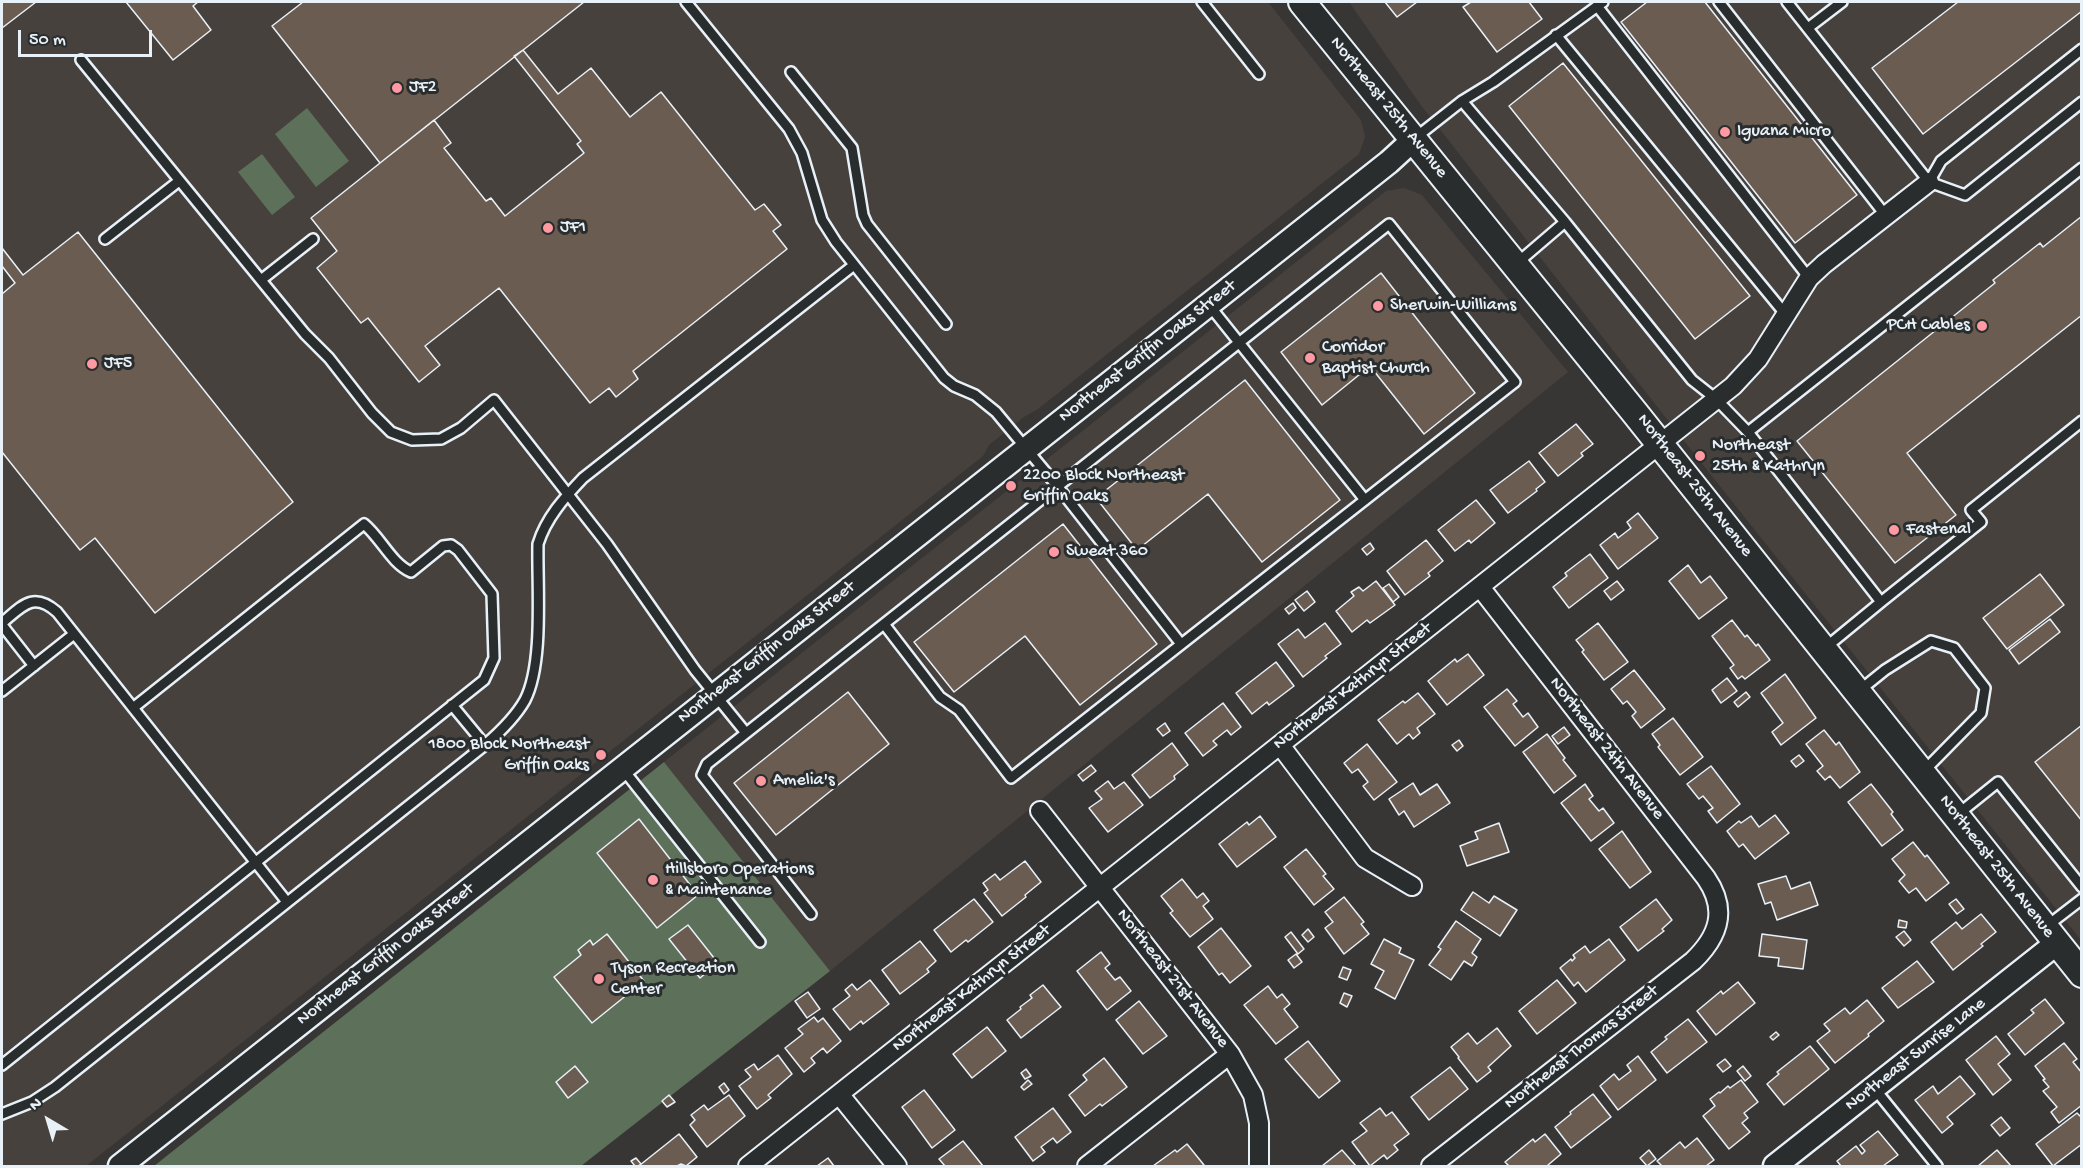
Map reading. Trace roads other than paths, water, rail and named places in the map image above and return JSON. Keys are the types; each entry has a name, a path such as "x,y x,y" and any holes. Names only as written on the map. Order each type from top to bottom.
{"main road":[{"name":"Northeast 25th Avenue","path":"1302,2 1660,444 2082,974"}],"street":[{"name":"Northeast Griffin Oaks Street","path":"120,1167 1389,162 1413,140"},
{"name":"Northeast Kathryn Street","path":"748,1167 1733,386 1758,360 1809,278 1929,182"},
{"name":"Northeast 24th Avenue","path":"1480,587 1714,889 1719,918"},
{"path":"1280,745 1365,858 1412,886"},
{"name":"Northeast 21st Avenue","path":"1040,811 1230,1054 1253,1095 1259,1123 1259,1167"},
{"name":"Northeast Thomas Street","path":"1431,1167 1693,961 1707,948 1716,933 1719,918"},
{"name":"Northeast Sunrise Lane","path":"1775,1167 1874,1088 2051,935"},
{"path":"1087,1167 1230,1054"},
{"path":"839,1094 897,1167"}],"lane":[{"path":"686,2 789,129 802,153 822,220 828,232 854,266 944,378 987,404 1058,487 1181,644"},
{"path":"1202,2 1259,74"},
{"path":"1719,2 1886,216"},
{"path":"1787,2 1929,182 1965,195 2082,102"},
{"path":"1808,28 1842,2"},
{"path":"1413,140 1461,101 1493,82 1600,4 1809,278"},
{"path":"1556,35 1786,315"},
{"path":"1929,182 1941,161 2082,50"},
{"path":"81,60 305,334 329,358 372,413 391,432 412,440 441,439 461,428 494,400 607,544 695,670 747,733"},
{"path":"791,72 852,148 862,215 867,224 946,324"},
{"path":"1461,101 1565,222 1692,380 1716,399 1748,432 1881,602"},
{"path":"1748,432 2082,168"},
{"path":"105,239 179,181"},
{"path":"1515,265 1565,222"},
{"path":"811,914 702,775 707,764 1389,224 1515,382 1011,778 958,710 940,696 884,624"},
{"path":"261,280 313,239"},
{"path":"2,1114 32,1102 55,1087 504,728 519,710 532,680 537,649 538,544 546,523 567,494 593,470 854,266"},
{"path":"1208,305 1365,500"},
{"path":"1823,649 1981,522 1971,510 2082,421"},
{"path":"2,1065 484,680 494,658 492,594 458,550 451,545 443,546 411,572 402,568 364,524 133,708"},
{"path":"34,666 2,624 28,603 39,601 57,612 287,902"},
{"path":"2,691 74,634"},
{"path":"1857,692 1885,670 1931,641 1953,648 1986,688 1981,713 1922,773"},
{"path":"452,705 485,745"},
{"path":"622,768 760,942"},
{"path":"1956,816 1998,782 2082,887"},
{"path":"2051,935 2082,898"},
{"path":"1874,1088 1937,1167"}],"place":[{"name":"JF2","path":"397,88"},
{"name":"Iguana Micro","path":"1725,132"},
{"name":"JF1","path":"548,228"},
{"name":"Sherwin-Williams","path":"1378,306"},
{"name":"PCH Cables","path":"1982,326"},
{"name":"Corridor Baptist Church","path":"1310,358"},
{"name":"JF5","path":"92,364"},
{"name":"Northeast 25th & Kathryn","path":"1700,456"},
{"name":"2200 Block Northeast Griffin Oaks","path":"1011,486"},
{"name":"Fastenal","path":"1894,530"},
{"name":"Sweat 360","path":"1054,552"},
{"name":"1800 Block Northeast Griffin Oaks","path":"601,755"},
{"name":"Amelia's","path":"761,781"},
{"name":"Hillsboro Operations & Maintenance","path":"653,880"},
{"name":"Tyson Recreation Center","path":"599,979"}]}
